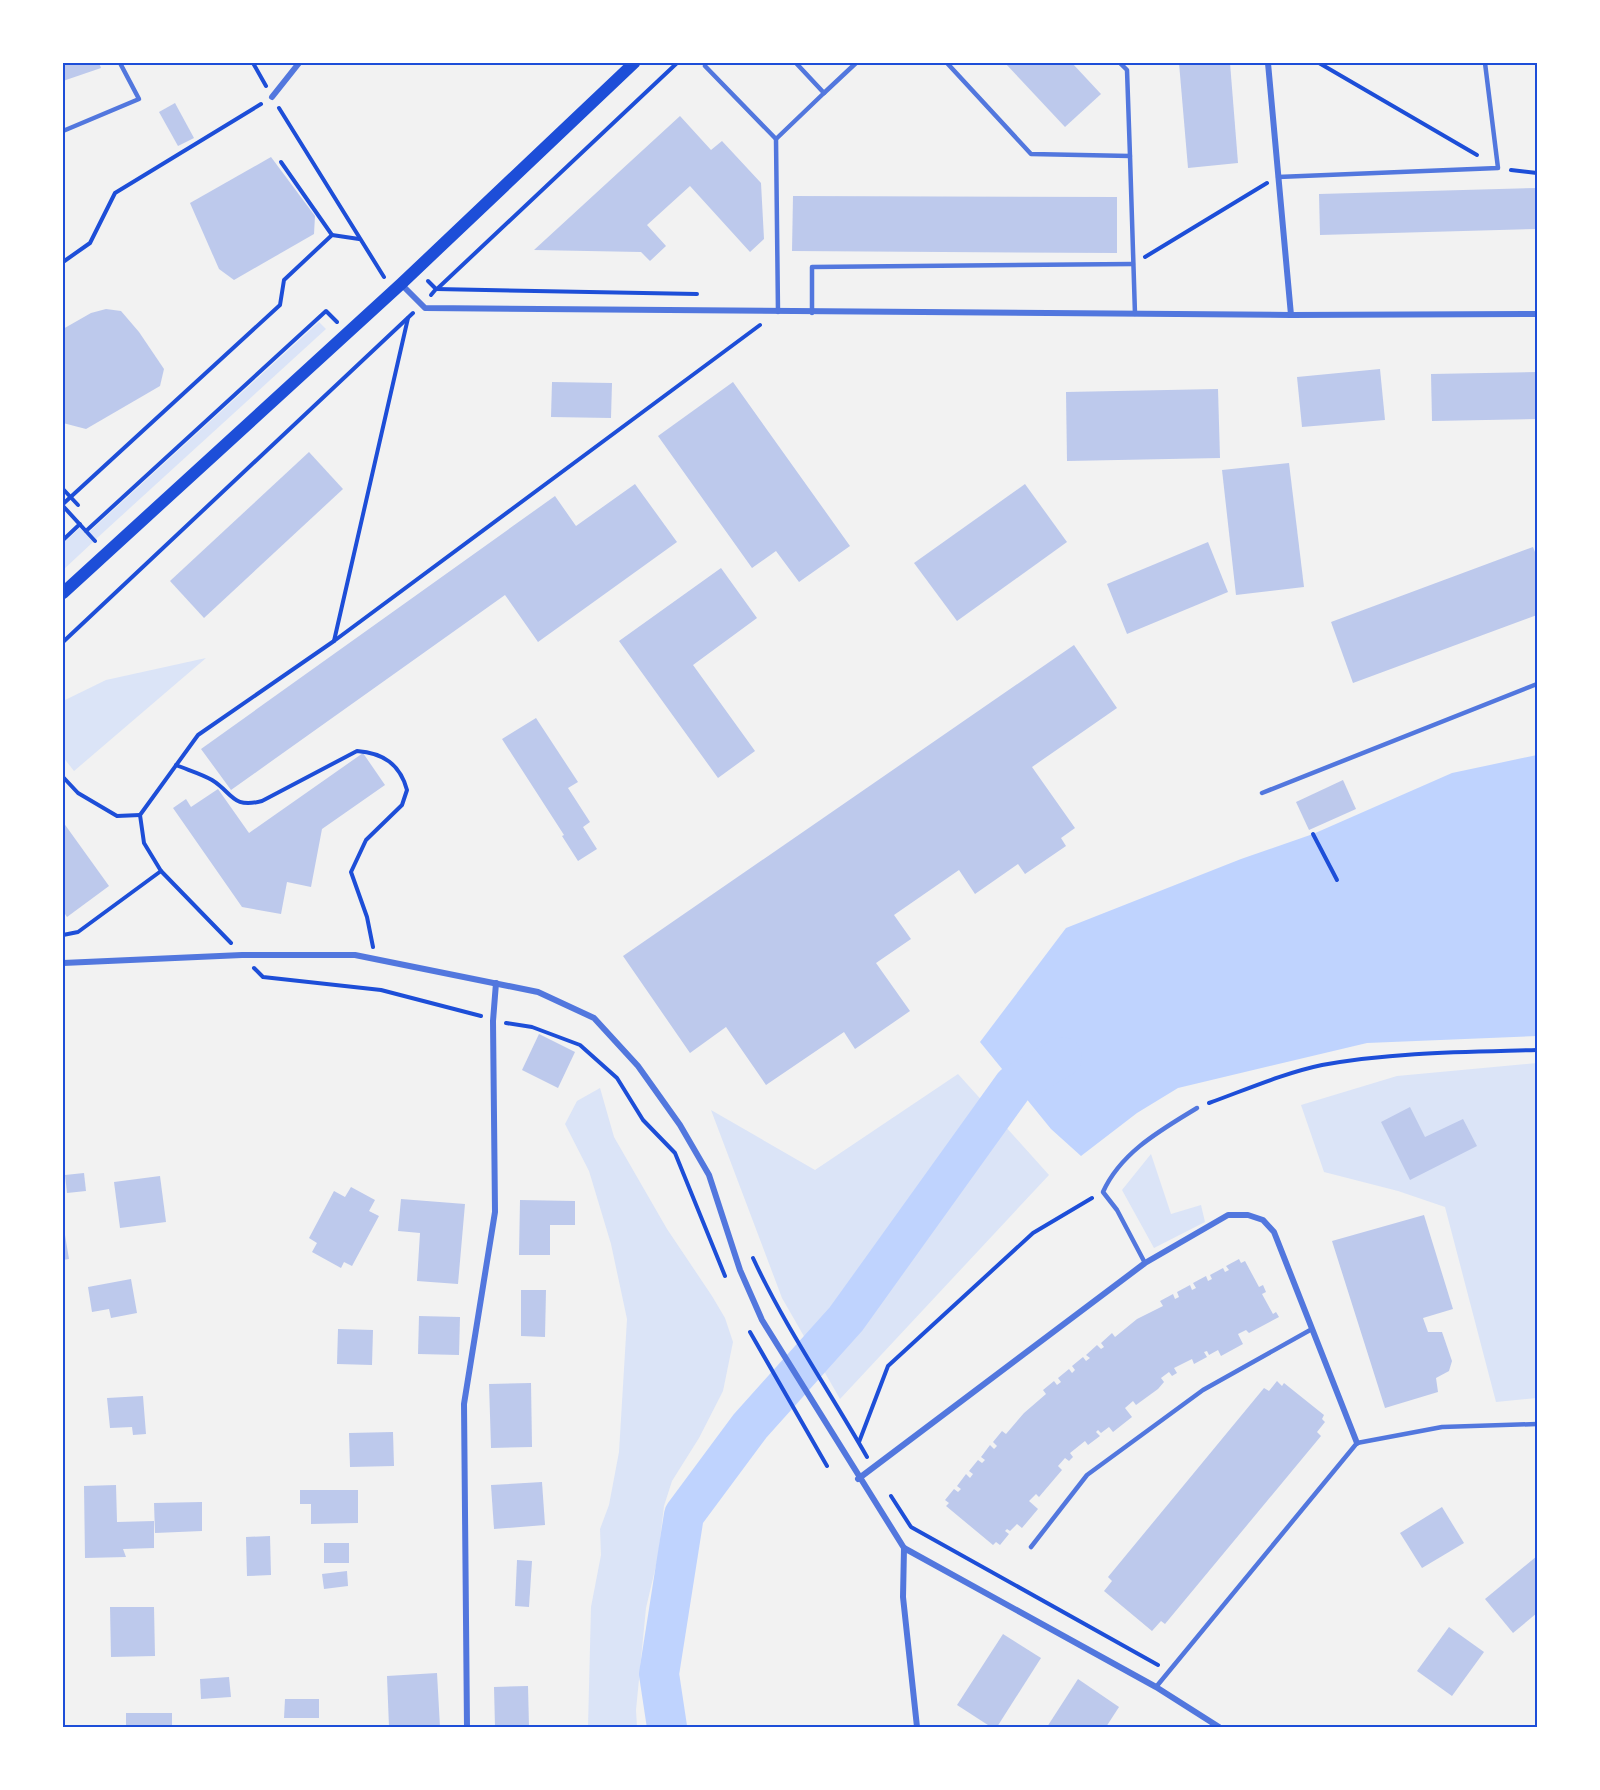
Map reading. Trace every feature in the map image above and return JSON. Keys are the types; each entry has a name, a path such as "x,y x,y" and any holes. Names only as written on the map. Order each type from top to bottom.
{"main road":[{"path":"63,593 401,284 634,63"}],"street":[{"path":"272,97 299,63"},
{"path":"1268,63 1292,315"},
{"path":"401,284 424,308 1292,315 1537,314"},
{"path":"63,963 242,955 355,955 538,992 594,1018 638,1066 680,1125 709,1175 740,1270 762,1320 858,1479 904,1548 1156,1687 1219,1727"},
{"path":"467,1727 464,1404 495,1212 493,1021 496,983"},
{"path":"858,1479 1145,1263 1228,1215 1248,1215 1263,1220 1274,1232 1357,1443"},
{"path":"904,1548 903,1597 917,1727"}],"lane":[{"path":"63,131 139,99 120,63"},
{"path":"796,63 824,93"},
{"path":"776,139 856,63"},
{"path":"947,63 1031,154 1130,156"},
{"path":"1120,63 1126,70 1135,314"},
{"path":"1278,177 1498,168 1485,63"},
{"path":"705,66 776,139 778,312"},
{"path":"812,312 812,267 1133,264"},
{"path":"1262,793 1537,684"},
{"path":"1145,1263 1117,1210 1103,1192 1112,1173 1147,1140 1197,1108"},
{"path":"1031,1547 1087,1475 1203,1390 1312,1329"},
{"path":"1156,1687 1357,1443 1442,1427 1537,1424"}],"path":[{"path":"252,63 359,239 386,279 393,272"},
{"path":"63,642 677,63"},
{"path":"1320,63 1498,168"},
{"path":"63,262 90,243 115,193 272,97"},
{"path":"281,162 332,235 359,239"},
{"path":"1514,170 1537,173"},
{"path":"1133,264 1278,177"},
{"path":"106,553 63,505 280,305 284,280 332,235"},
{"path":"417,269 436,289 708,294"},
{"path":"86,531 326,311 347,333"},
{"path":"727,1281 675,1153 643,1120 617,1078 579,1045 532,1028 493,1021 464,1010 381,990 263,977 161,871 144,843 140,815 198,735 334,641 778,312"},
{"path":"334,641 408,317"},
{"path":"63,489 78,505"},
{"path":"63,540 80,524"},
{"path":"176,765 211,779 233,800 249,805 262,801 357,751 374,752 398,767 407,790 402,805 366,840 351,872 367,918 374,950 362,949"},
{"path":"63,777 78,793 117,816 140,815"},
{"path":"1313,834 1337,879"},
{"path":"63,935 78,932 161,871"},
{"path":"230,942 240,942"},
{"path":"1197,1108 1319,1066 1380,1056 1432,1052 1537,1050"},
{"path":"859,1443 888,1366 1033,1233 1103,1192"},
{"path":"751,1252 778,1309 911,1527 1169,1671"},
{"path":"748,1328 827,1466"}],"shaded area":[{"path":"319,322 326,329 96,539 89,532"},
{"path":"80,528 93,542 63,570 63,543"},
{"path":"206,658 74,771 63,757 63,701 106,680"},
{"path":"1537,1063 1537,1398 1496,1402 1445,1207 1398,1191 1324,1172 1301,1105 1397,1076"},
{"path":"958,1074 1049,1175 840,1399 782,1298 711,1110 815,1170"},
{"path":"600,1088 614,1137 667,1229 725,1318 733,1342 723,1391 699,1438 672,1481 664,1506 658,1557 646,1608 636,1710 637,1727 588,1727 591,1607 601,1555 600,1529 609,1505 619,1452 627,1319 611,1244 589,1171 565,1124 577,1101"},
{"path":"1151,1154 1171,1214 1201,1205 1205,1222 1154,1248 1122,1190"}],"water":[{"path":"1537,755 1537,1036 1367,1043 1178,1088 1137,1113 1081,1156 1051,1129 980,1042 1066,928 1241,859 1313,834 1452,773"}],"building":[{"path":"63,63 99,63 101,68 63,81"},
{"path":"1005,63 1072,63 1101,94 1065,127"},
{"path":"1179,63 1230,63 1238,163 1188,168"},
{"path":"175,103 194,138 178,146 159,112"},
{"path":"680,116 711,150 722,141 761,183 764,239 750,252 690,186 647,225 666,246 650,261 641,252 534,250"},
{"path":"271,157 315,216 314,234 234,280 219,269 190,203"},
{"path":"1537,188 1537,229 1320,235 1319,194"},
{"path":"793,196 1117,197 1117,253 792,251"},
{"path":"106,309 121,311 139,332 164,369 160,386 86,429 63,423 63,329 91,313"},
{"path":"1380,369 1385,420 1302,427 1297,377"},
{"path":"1537,372 1537,419 1432,421 1431,374"},
{"path":"552,382 612,383 611,418 551,417"},
{"path":"733,382 850,546 799,582 776,551 752,568 658,436"},
{"path":"1218,389 1220,458 1067,461 1066,392"},
{"path":"309,452 343,489 204,618 170,581"},
{"path":"1289,463 1304,587 1236,595 1222,470"},
{"path":"635,484 677,542 538,642 505,595 231,790 201,749 555,496 576,526"},
{"path":"1025,484 1067,542 957,621 914,563"},
{"path":"1208,542 1228,592 1127,634 1107,584"},
{"path":"1533,547 1537,557 1537,615 1353,683 1331,622"},
{"path":"721,568 757,618 693,665 755,751 718,778 619,641"},
{"path":"1074,645 1117,708 1032,767 1075,828 1061,838 1066,846 1025,874 1018,864 975,894 959,870 894,915 911,939 876,963 910,1011 855,1049 844,1032 766,1085 726,1027 690,1053 623,956"},
{"path":"536,718 578,782 568,788 590,822 583,827 597,849 578,861 562,836 564,835 502,739"},
{"path":"363,753 385,785 322,829 311,887 287,882 281,914 242,907 173,808 186,799 191,807 218,789 249,833"},
{"path":"1343,780 1356,809 1309,830 1296,802"},
{"path":"63,822 109,886 67,917 63,911"},
{"path":"539,1034 575,1052 558,1088 522,1070"},
{"path":"1410,1107 1425,1137 1463,1119 1477,1146 1410,1180 1381,1122"},
{"path":"84,1173 86,1191 67,1193 65,1175"},
{"path":"160,1176 166,1222 120,1228 114,1182"},
{"path":"351,1187 375,1200 369,1211 379,1216 352,1266 344,1262 341,1268 312,1252 317,1243 309,1238 334,1191 345,1197"},
{"path":"401,1199 465,1204 458,1284 417,1281 420,1233 398,1231"},
{"path":"520,1200 575,1201 575,1225 550,1225 550,1255 519,1255"},
{"path":"1424,1215 1453,1309 1423,1318 1428,1332 1442,1332 1452,1361 1449,1371 1436,1378 1438,1392 1385,1408 1332,1241"},
{"path":"65,1235 69,1259 63,1260 63,1236"},
{"path":"1239,1259 1241,1263 1245,1261 1259,1287 1263,1285 1266,1292 1262,1294 1273,1314 1276,1312 1279,1317 1249,1333 1246,1330 1238,1334 1243,1344 1221,1356 1218,1350 1209,1355 1207,1351 1204,1352 1207,1357 1194,1364 1192,1359 1174,1368 1177,1373 1172,1376 1169,1372 1161,1378 1164,1382 1158,1389 1136,1405 1133,1401 1125,1408 1132,1417 1113,1432 1109,1427 1101,1433 1098,1430 1096,1432 1100,1436 1088,1445 1085,1441 1070,1453 1073,1457 1069,1461 1065,1458 1058,1466 1062,1470 1039,1497 1036,1494 1029,1501 1038,1509 1022,1528 1017,1524 1010,1531 1007,1529 1005,1531 1009,1534 1000,1545 996,1542 993,1545 946,1506 949,1503 945,1500 954,1489 958,1492 961,1489 957,1486 966,1474 970,1478 973,1474 969,1471 978,1460 982,1463 985,1460 981,1457 990,1445 994,1449 997,1446 993,1442 1002,1431 1006,1434 1024,1413 1046,1394 1043,1390 1054,1381 1057,1385 1061,1382 1058,1378 1069,1369 1072,1373 1075,1370 1072,1366 1083,1357 1086,1361 1090,1358 1086,1355 1097,1345 1101,1349 1104,1347 1101,1343 1112,1333 1115,1337 1137,1319 1163,1306 1160,1301 1173,1294 1175,1299 1179,1297 1177,1292 1190,1285 1192,1290 1196,1288 1193,1283 1206,1276 1208,1281 1212,1279 1210,1275 1223,1268 1225,1272 1229,1270 1226,1266"},
{"path":"131,1279 137,1313 111,1318 109,1309 92,1312 88,1287"},
{"path":"521,1290 546,1290 545,1337 521,1336"},
{"path":"419,1316 460,1317 459,1355 418,1354"},
{"path":"338,1329 373,1330 372,1365 337,1364"},
{"path":"1277,1381 1282,1386 1284,1383 1324,1415 1322,1419 1325,1422 1317,1432 1321,1436 1165,1624 1161,1621 1152,1631 1104,1591 1112,1581 1108,1577 1264,1388 1269,1391"},
{"path":"531,1383 532,1447 491,1448 489,1384"},
{"path":"143,1396 146,1434 133,1435 132,1427 110,1428 107,1398"},
{"path":"393,1432 394,1466 350,1467 349,1433"},
{"path":"542,1482 545,1525 494,1529 491,1485"},
{"path":"116,1485 117,1522 154,1521 154,1548 123,1549 126,1557 85,1558 84,1486"},
{"path":"300,1490 358,1490 358,1523 311,1524 311,1504 300,1504"},
{"path":"202,1502 202,1531 155,1533 154,1503"},
{"path":"1442,1507 1464,1543 1422,1568 1400,1533"},
{"path":"270,1536 271,1575 247,1576 246,1537"},
{"path":"324,1543 349,1543 349,1563 324,1563"},
{"path":"1537,1556 1537,1613 1513,1633 1485,1599"},
{"path":"517,1560 532,1561 529,1607 515,1606"},
{"path":"347,1571 348,1586 324,1589 322,1574"},
{"path":"110,1607 154,1607 155,1656 111,1657"},
{"path":"1449,1627 1484,1652 1452,1696 1417,1671"},
{"path":"1003,1634 1041,1658 997,1727 991,1727 957,1705"},
{"path":"437,1673 440,1727 389,1727 387,1676"},
{"path":"229,1677 231,1697 201,1699 200,1679"},
{"path":"1078,1679 1119,1707 1106,1727 1047,1727"},
{"path":"528,1686 529,1727 495,1727 494,1687"},
{"path":"285,1699 319,1699 319,1718 284,1718"},
{"path":"126,1713 172,1713 172,1727 126,1727"}],"waterway":[{"path":"667,1727 659,1674 684,1515 750,1426 846,1319 1014,1085 1062,1057"}]}
